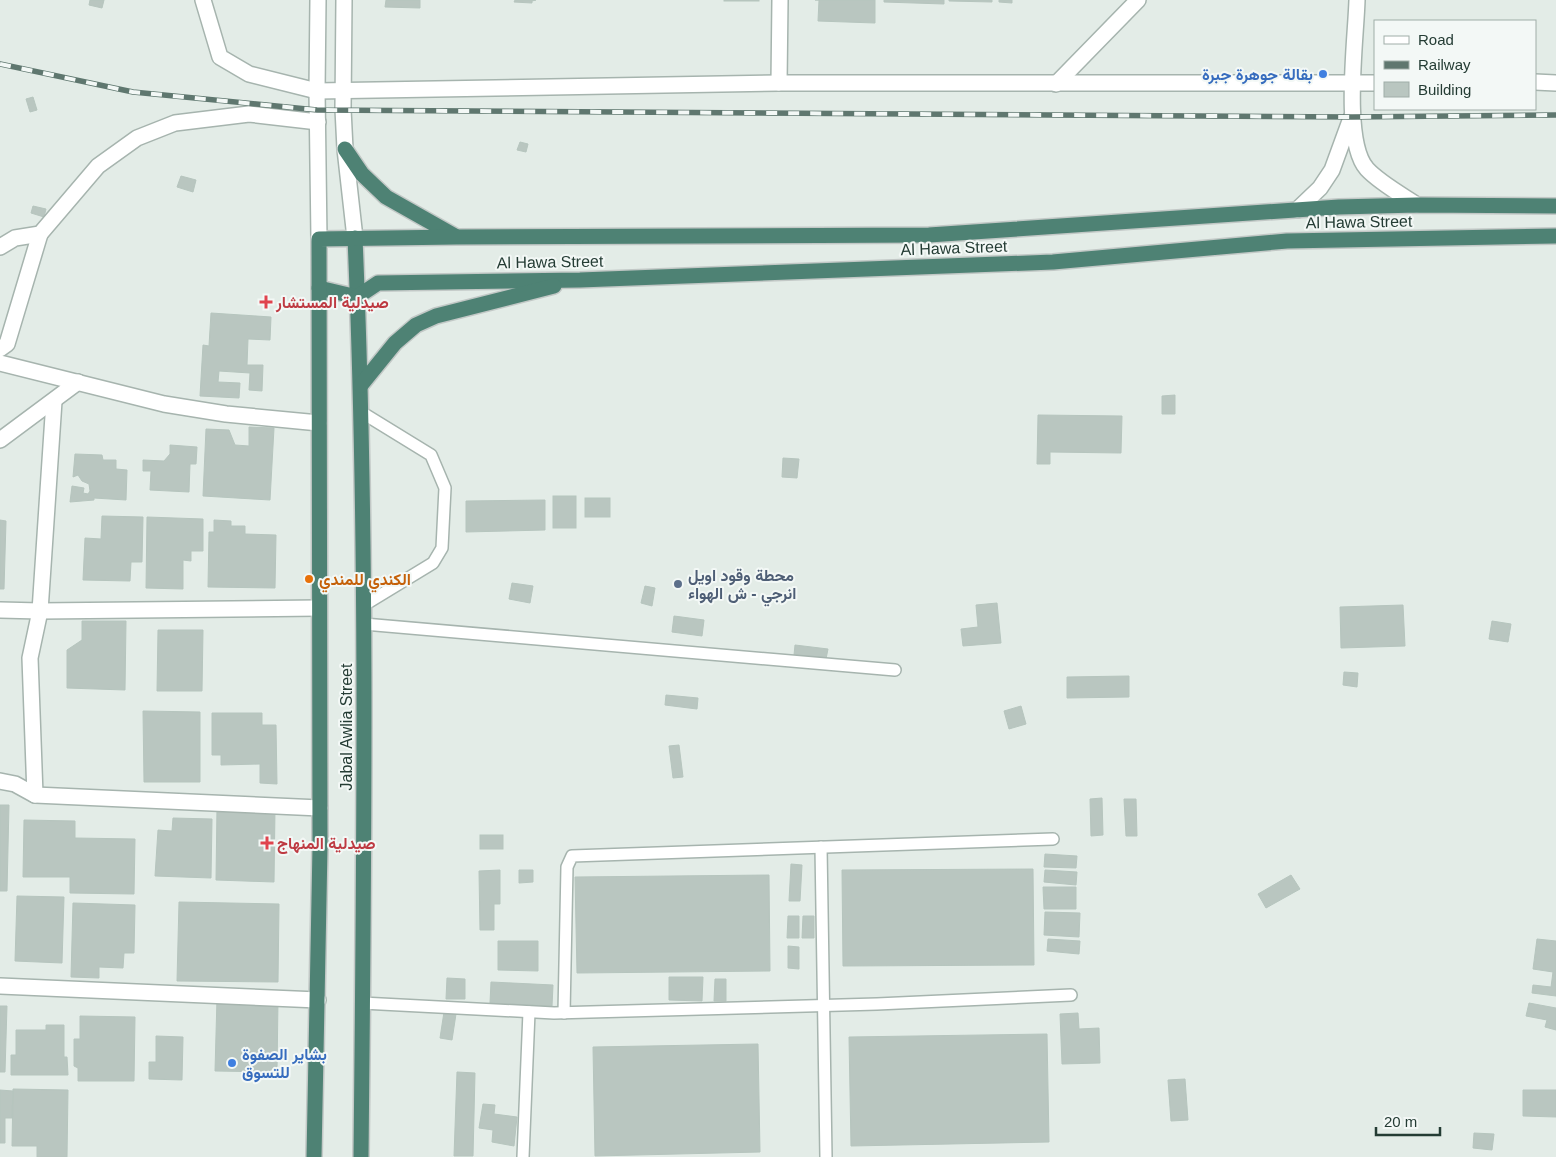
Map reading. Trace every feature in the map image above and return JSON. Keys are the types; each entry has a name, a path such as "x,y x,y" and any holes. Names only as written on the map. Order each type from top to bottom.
{"highway":[{"path":"345,149 362,174 374,187 456,237"},
{"name":"Al Hawa Street","path":"319,239 929,235 1297,210 1417,205 1556,206"},
{"name":"Al Hawa Street","path":"357,297 378,283 580,280 1053,262 1288,241 1556,236"},
{"name":"Jabal Awlia Street","path":"355,238 361,385 364,605 361,1157"},
{"name":"Jabal Awlia Street","path":"314,1157 320,808 319,239"},
{"path":"361,385 394,343 416,325 436,316 580,280"},
{"path":"319,294 357,297"}],"street":[{"path":"203,0 220,57 249,74 317,91 779,83 1374,83"},
{"path":"318,0 319,239"},
{"path":"344,0 342,91 345,149 355,238"},
{"path":"779,83 780,0"},
{"path":"1056,84 1138,0"},
{"path":"1357,0 1352,117 1357,150 1367,169 1417,205"},
{"path":"1536,82 1556,83"},
{"path":"0,349 7,344 40,234 98,166 137,138 175,123 250,114 318,122"},
{"path":"1297,210 1320,188 1332,170 1352,117"},
{"path":"0,236 15,238 40,234"},
{"path":"0,247 15,238"},
{"path":"0,363 164,404 226,414 319,423"},
{"path":"0,440 78,382"},
{"path":"35,796 30,658 40,611 54,401"},
{"path":"0,610 319,608"},
{"path":"0,781 15,784 35,796 320,808"},
{"path":"0,986 318,1000"}],"lane":[{"path":"361,412 431,455 445,488 442,548 433,563 364,605"},
{"path":"364,624 895,670"},
{"path":"564,1013 567,868 572,856 1053,838"},
{"path":"821,847 826,1157"},
{"path":"362,1003 564,1013 823,1006 1072,995"},
{"path":"523,1157 529,1012"}],"building":[{"path":"90,0 104,0 102,8 89,5"},
{"path":"386,0 420,0 420,8 385,7"},
{"path":"515,0 536,0 532,1 532,3 514,2"},
{"path":"759,0 759,1 724,1"},
{"path":"819,0 875,0 875,23 818,21"},
{"path":"884,0 944,0 944,4 884,2"},
{"path":"992,0 992,2 949,1"},
{"path":"999,0 1012,0 1012,3 999,2"},
{"path":"33,97 37,110 30,112 26,99"},
{"path":"520,142 528,144 526,152 517,150"},
{"path":"181,176 196,180 193,192 177,187"},
{"path":"33,206 46,209 44,217 31,213"},
{"path":"211,313 271,317 270,340 248,339 247,365 263,365 262,391 249,390 250,373 219,371 218,382 240,383 239,398 200,396 203,345 209,346"},
{"path":"1175,395 1175,414 1162,414 1162,396"},
{"path":"1038,415 1122,416 1121,453 1050,452 1050,464 1037,464"},
{"path":"249,427 274,428 270,500 203,496 206,429 229,430 235,445 249,446"},
{"path":"170,445 197,447 196,464 190,464 189,492 150,490 151,471 143,471 143,460 164,461 170,454"},
{"path":"75,454 102,455 103,460 116,460 116,469 127,470 126,500 94,498 94,500 70,502 72,486 84,488 83,493 88,494 90,491 89,484 82,481 78,475 73,477"},
{"path":"783,458 799,459 797,478 782,477"},
{"path":"553,496 576,496 576,528 553,528"},
{"path":"585,498 610,498 610,517 585,517"},
{"path":"545,500 545,530 466,532 466,501"},
{"path":"102,516 143,517 142,562 131,562 130,581 83,580 85,538 101,539"},
{"path":"147,517 203,519 203,551 191,551 191,561 183,560 183,589 146,588"},
{"path":"0,520 6,521 4,589 0,589"},
{"path":"214,520 231,521 231,526 245,526 245,534 276,535 275,588 208,587 209,532 214,532"},
{"path":"512,583 533,586 530,603 509,599"},
{"path":"645,586 655,588 652,606 641,603"},
{"path":"997,603 1001,643 963,646 961,629 978,627 976,605"},
{"path":"1403,605 1405,646 1341,648 1340,607"},
{"path":"674,616 704,620 702,636 672,632"},
{"path":"82,621 126,621 125,690 67,688 67,650 82,640"},
{"path":"1492,621 1511,624 1508,642 1489,639"},
{"path":"158,630 203,630 202,691 157,691"},
{"path":"795,645 828,649 826,659 794,655"},
{"path":"1344,672 1358,673 1357,687 1343,685"},
{"path":"1129,676 1129,697 1067,698 1067,677"},
{"path":"666,695 698,698 697,709 665,705"},
{"path":"1021,706 1026,724 1009,729 1004,711"},
{"path":"143,711 200,712 200,782 144,782"},
{"path":"212,713 262,713 262,725 276,725 277,784 260,783 260,764 221,765 221,755 212,755"},
{"path":"679,745 683,777 673,778 669,746"},
{"path":"1102,798 1103,835 1091,836 1090,799"},
{"path":"1124,799 1136,799 1137,836 1126,836"},
{"path":"0,805 9,805 7,891 0,891"},
{"path":"217,807 275,809 274,882 216,880"},
{"path":"173,818 212,819 211,878 155,876 158,830 172,831"},
{"path":"24,820 75,821 75,838 135,839 134,894 70,893 70,877 23,877"},
{"path":"480,835 503,835 503,849 480,849"},
{"path":"1045,854 1077,856 1076,868 1044,867"},
{"path":"791,864 802,865 800,901 789,901"},
{"path":"1033,869 1034,965 843,966 842,870"},
{"path":"500,870 500,904 494,904 494,930 480,930 479,871"},
{"path":"519,870 533,870 533,882 519,883"},
{"path":"1045,870 1077,872 1076,885 1044,882"},
{"path":"769,875 770,971 577,973 575,877"},
{"path":"1291,875 1300,889 1266,908 1258,894"},
{"path":"1043,887 1076,887 1076,909 1044,909"},
{"path":"17,896 64,897 62,963 15,961"},
{"path":"179,902 279,904 278,982 177,981"},
{"path":"73,903 135,905 134,953 124,953 123,968 99,967 99,978 71,977"},
{"path":"1045,912 1080,913 1079,937 1044,935"},
{"path":"788,916 799,916 799,938 787,938"},
{"path":"803,916 814,916 814,938 802,938"},
{"path":"1048,939 1080,941 1079,954 1047,951"},
{"path":"1537,939 1556,941 1556,996 1532,993 1533,985 1551,987 1553,972 1533,969"},
{"path":"498,941 538,941 538,971 498,970"},
{"path":"788,946 799,947 799,969 788,968"},
{"path":"669,977 703,977 702,1001 669,1000"},
{"path":"447,978 465,979 465,999 446,999"},
{"path":"715,979 726,979 726,1001 714,1001"},
{"path":"491,982 553,985 552,1006 490,1003"},
{"path":"217,998 278,1000 277,1072 215,1071"},
{"path":"1529,1003 1556,1008 1556,1030 1545,1027 1547,1020 1526,1016"},
{"path":"0,1006 7,1006 5,1072 0,1072"},
{"path":"444,1012 456,1014 452,1040 440,1038"},
{"path":"1078,1013 1079,1029 1099,1028 1100,1063 1062,1064 1060,1014"},
{"path":"80,1016 135,1017 134,1081 78,1081 78,1068 74,1066 74,1039 80,1039"},
{"path":"46,1025 64,1025 64,1057 67,1057 68,1075 11,1075 11,1055 16,1055 16,1030 46,1030"},
{"path":"1047,1034 1049,1142 851,1146 849,1037"},
{"path":"156,1036 183,1037 182,1080 149,1079 149,1062 156,1062"},
{"path":"758,1044 760,1152 595,1156 593,1047"},
{"path":"457,1072 475,1073 473,1156 454,1156"},
{"path":"1185,1079 1188,1120 1171,1121 1168,1080"},
{"path":"13,1089 68,1090 67,1157 37,1157 37,1146 12,1146"},
{"path":"0,1090 13,1091 12,1118 5,1118 5,1143 0,1143"},
{"path":"1523,1090 1556,1090 1556,1117 1523,1116"},
{"path":"483,1104 495,1105 494,1114 517,1117 514,1146 492,1142 493,1130 479,1128"},
{"path":"1474,1133 1494,1134 1492,1150 1473,1148"}],"railway":[{"path":"0,64 133,92 317,110 1352,117 1556,115"}],"place":[{"name":"بقالة جوهرة جبرة","path":"1323,74"},
{"name":"صيدلية المستشار","path":"266,302"},
{"name":"الكندي للمندي","path":"309,579"},
{"name":"محطة وقود اويل انرجي - ش الهواء","path":"678,584"},
{"name":"صيدلية المنهاج","path":"267,843"},
{"name":"بشاير الصفوة للتسوق","path":"232,1063"}]}
